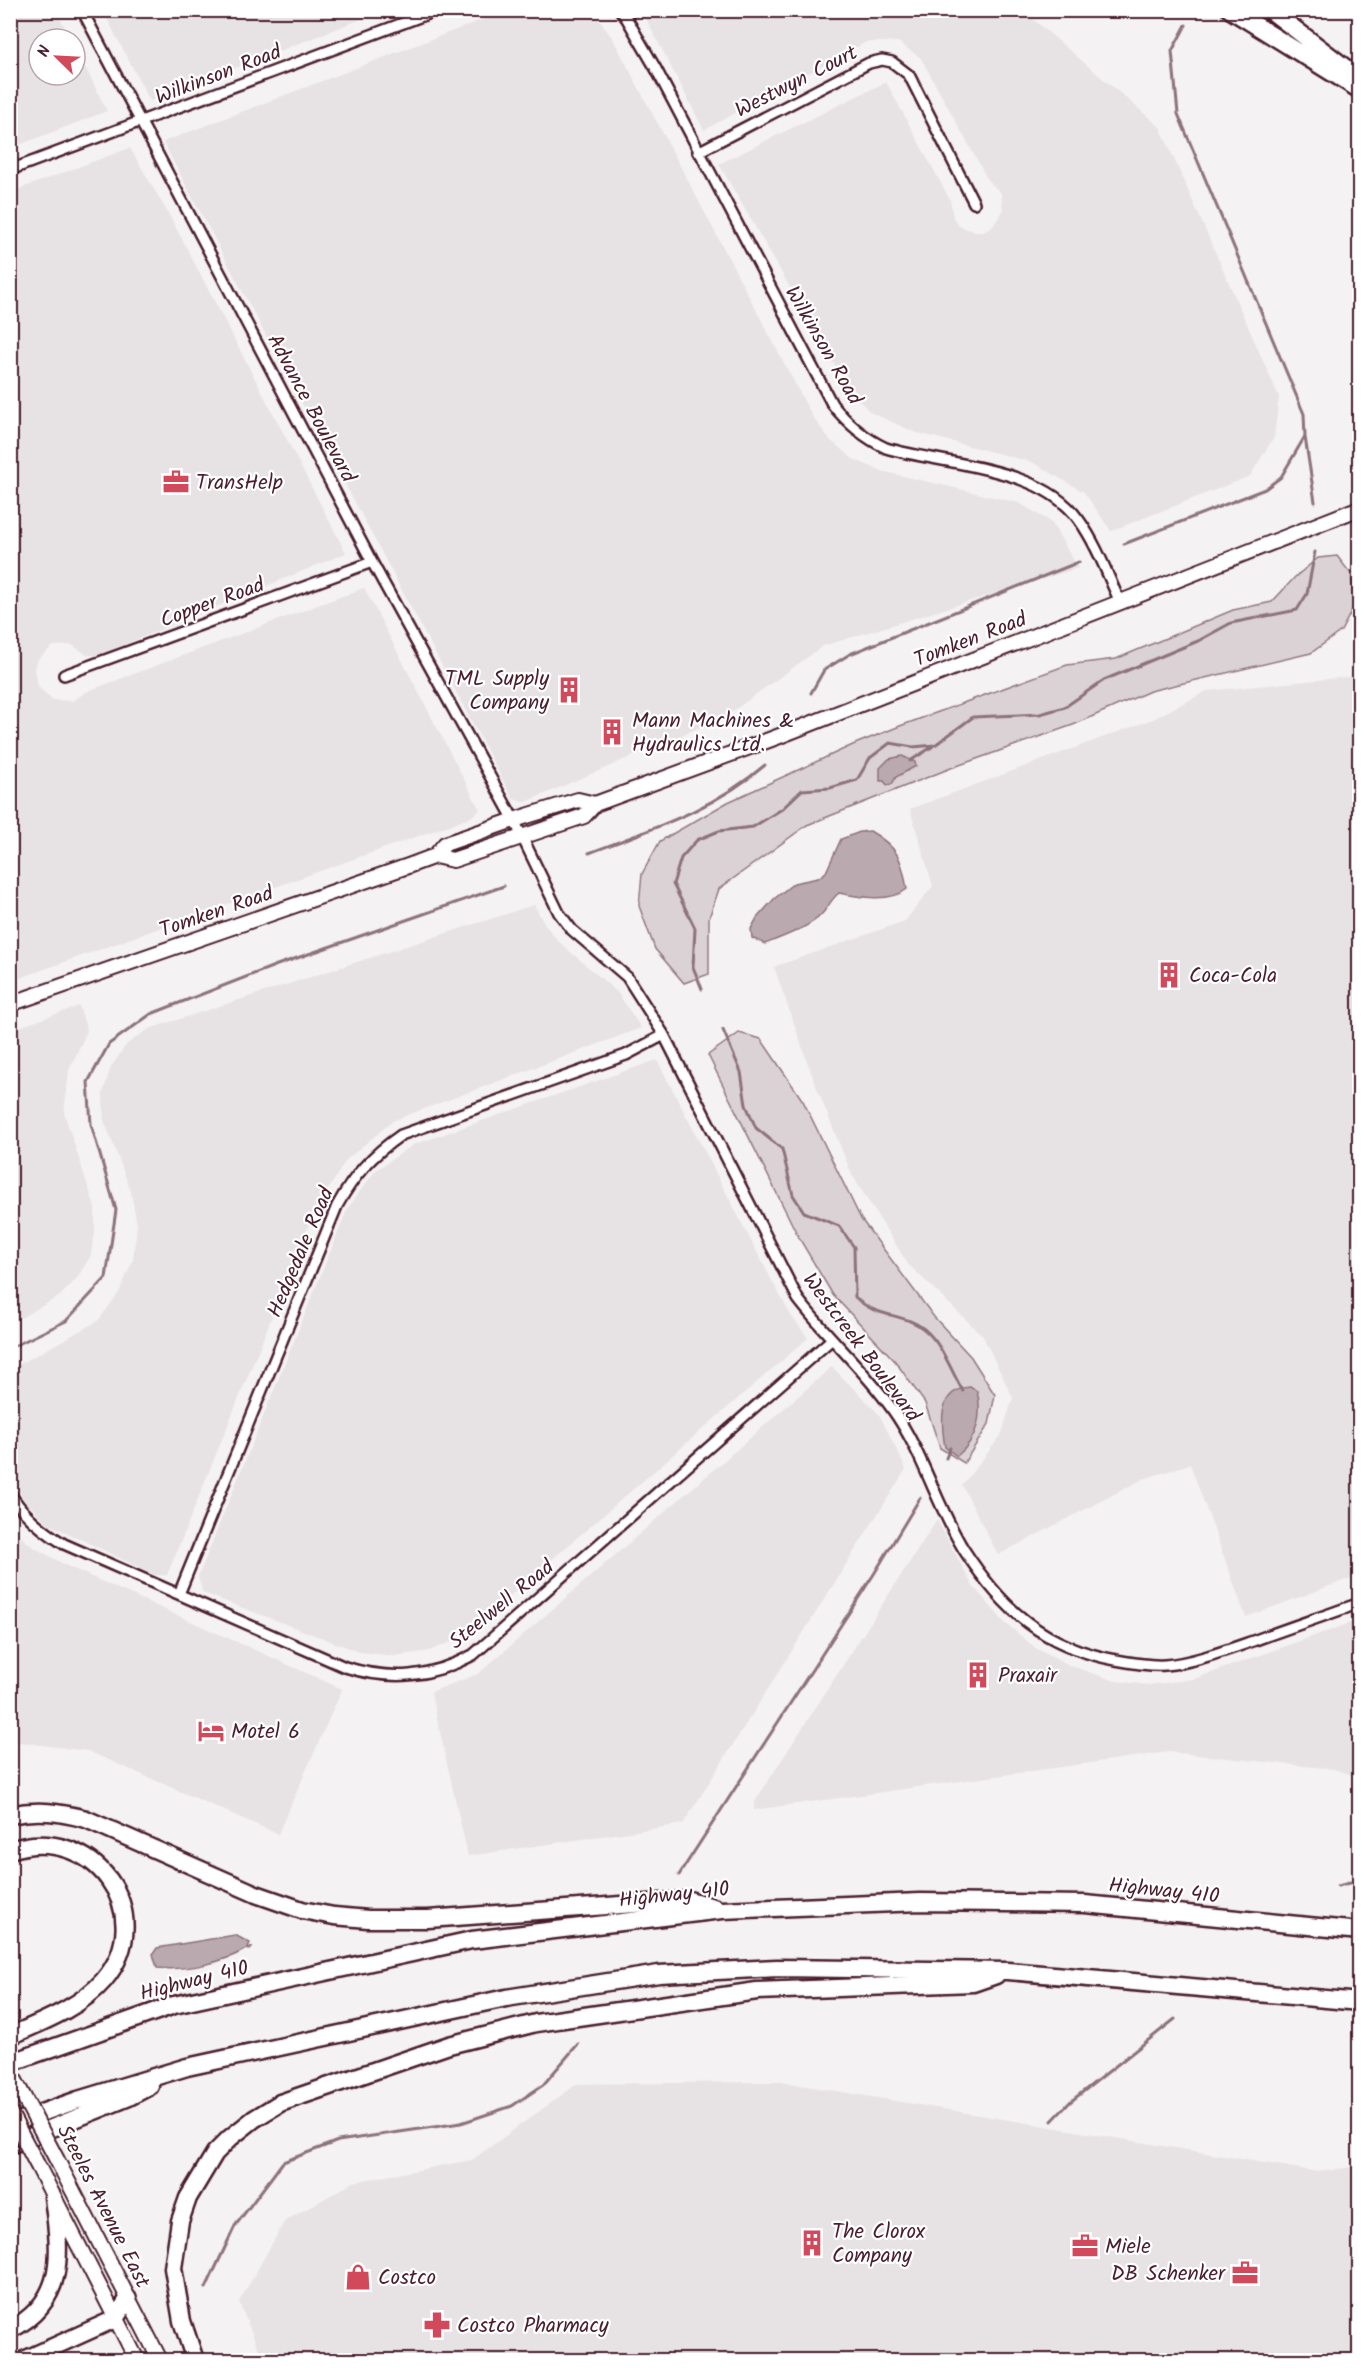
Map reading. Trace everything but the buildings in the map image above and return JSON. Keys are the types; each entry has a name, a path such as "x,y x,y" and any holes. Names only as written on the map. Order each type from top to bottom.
{"highway":[{"path":"1231,10 1359,90"},
{"path":"1270,10 1359,79"},
{"path":"10,1815 37,1811 57,1812 86,1819 256,1894 294,1907 334,1916 368,1919 429,1919 689,1900 722,1910"},
{"path":"10,1850 30,1845 55,1845 78,1852 95,1863 116,1891 121,1904 124,1932 118,1956 103,1981 90,1993 62,2011 10,2036"},
{"name":"Highway 410","path":"10,2062 174,2005 472,1940 722,1910 920,1902 1085,1904 1359,1931"},
{"path":"10,2124 78,2100 187,2067 506,1998 659,1974 777,1968 1008,1971 1359,2002"},
{"path":"195,2361 182,2321 173,2268 180,2221 188,2198 215,2153 238,2131 280,2103 449,2046 536,2023 757,1991 974,1983 1008,1971"},
{"path":"10,2145 129,2097 187,2067"},
{"path":"10,2330 34,2313 44,2302 56,2278 59,2242 53,2197"},
{"path":"24,2361 115,2319 128,2299"}],"main road":[{"name":"Tomken Road","path":"435,856 453,860 584,816 595,804 777,737 1359,508"},
{"name":"Tomken Road","path":"10,1004 435,856 445,844 514,820 578,800 595,804"},
{"name":"Steeles Avenue East","path":"10,2071 160,2361"},
{"name":"Steeles Avenue East","path":"10,2113 137,2361"}],"street":[{"name":"Advance Boulevard","path":"82,10 372,562 514,820"},
{"name":"Wilkinson Road","path":"10,170 438,10"},
{"name":"Wilkinson Road","path":"620,10 632,26 656,69 832,404 843,418 872,441 886,448 1005,474 1049,492 1078,518 1094,545 1120,602"},
{"name":"Westwyn Court","path":"699,152 843,75 869,63 882,60 892,62 909,75 974,203"},
{"name":"Copper Road","path":"64,675 372,562"},
{"name":"Westcreek Boulevard","path":"514,820 559,913 572,930 627,977 640,994 664,1035 798,1299 892,1408 908,1435 963,1548 993,1591 1017,1616 1053,1640 1074,1650 1136,1664 1167,1665 1219,1653 1359,1603"},
{"name":"Hedgedale Road","path":"179,1594 337,1206 348,1186 364,1165 378,1151 401,1136 626,1055 664,1035"},
{"name":"Steelwell Road","path":"10,1493 24,1512 45,1533 64,1544 345,1667 367,1674 393,1677 452,1666 473,1655 832,1339"}],"shaded area":[{"path":"11,10 56,11 65,27 27,27 27,87 87,87 87,71 107,111 11,148"},
{"path":"508,10 584,11 599,20 613,39 812,416 830,440 853,459 881,471 1019,503 1051,522 1078,568 823,646 726,716 526,802 513,799 163,142"},
{"path":"103,11 382,11 150,101"},
{"path":"642,11 1023,11 1160,127 1279,397 1274,437 1250,476 1111,531 1084,492 1032,462 914,432 870,412 848,388 719,164 886,82 950,200 953,218 959,226 976,232 985,231 993,226 1003,211 1001,193 988,180 921,58 898,42 866,42 704,130"},
{"path":"130,148 173,222 346,553 99,655 88,655 72,645 53,646 38,659 35,668 38,687 53,700 72,701 88,691 364,588 480,810 469,818 11,981 11,192"},
{"path":"1337,556 1351,574 1354,606 1341,631 1311,653 1150,691 1073,725 951,768 807,825 719,889 709,918 709,974 684,983 655,949 639,906 642,874 660,841 728,802 900,726 1067,665 1116,659 1233,610 1272,602 1295,577 1318,558"},
{"path":"1359,676 1359,1575 1246,1617 1190,1464 1143,1479 998,1555 962,1485 1001,1436 1013,1398 983,1336 908,1264 852,1175 816,1086 774,967 905,921 933,886 910,809 1153,719 1207,691"},
{"path":"902,756 915,762 916,766 896,777 892,784 887,785 884,781 880,781 880,768 889,759"},
{"path":"870,831 893,848 903,870 907,889 884,897 839,893 821,915 802,928 765,944 752,938 751,929 757,918 774,899 794,883 818,878 826,872 841,839"},
{"path":"534,905 546,926 559,942 617,992 641,1028 394,1120 346,1160 314,1213 167,1575 155,1575 49,1524 24,1500 11,1477 11,1369 98,1321 119,1293 133,1260 137,1225 131,1191 104,1120 103,1093 111,1067 127,1044 149,1029"},
{"path":"79,1006 87,1031 69,1070 64,1113 95,1208 95,1233 90,1257 77,1278 60,1296 11,1323 11,1030"},
{"path":"739,1033 761,1039 803,1101 861,1219 934,1317 971,1357 995,1395 989,1424 964,1463 940,1448 925,1403 895,1361 833,1295 799,1238 708,1055"},
{"path":"657,1060 772,1281 790,1314 808,1338 461,1638 429,1651 394,1656 360,1652 203,1593 198,1577 348,1208 375,1171 413,1145"},
{"path":"832,1367 879,1414 906,1469 683,1824 468,1856 431,1692 478,1674"},
{"path":"970,1387 977,1391 979,1418 974,1435 957,1456 945,1447 942,1418 947,1401 952,1394 959,1389"},
{"path":"937,1520 972,1585 1005,1623 1037,1649 1068,1665 1115,1681 1149,1685 1194,1679 1359,1620 1359,1777 1334,1769 1168,1752 754,1810 754,1803"},
{"path":"10,1527 33,1547 67,1566 342,1689 278,1834 88,1751 11,1741"},
{"path":"235,1935 250,1943 248,1947 252,1948 203,1965 157,1968 153,1954 157,1948"},
{"path":"782,2082 1318,2172 1359,2166 1359,2360 263,2360 239,2302 285,2221 354,2182 472,2160 577,2084"}],"waterway":[{"path":"1186,25 1172,51 1178,114 1304,414 1305,437 1315,502"},
{"path":"1124,544 1265,489 1281,477 1304,438"},
{"path":"702,989 693,967 695,928 673,884 681,858 697,840 719,831 753,827 782,809 802,790 830,788 857,780 870,758 890,743 913,747 935,745 973,717 1040,714 1065,707 1104,680 1198,641 1231,623 1297,610 1307,594 1315,552"},
{"path":"811,693 824,670 850,654 1079,562"},
{"path":"910,761 932,747"},
{"path":"589,853 681,817 724,794 765,765"},
{"path":"10,1348 66,1321 106,1278 116,1210 91,1124 88,1082 109,1044 151,1014 277,965 504,886"},
{"path":"723,1030 741,1072 746,1105 756,1128 782,1149 793,1195 804,1212 839,1226 854,1247 855,1297 868,1307 920,1326 936,1341 963,1391"},
{"path":"946,1458 950,1448"},
{"path":"679,1875 874,1574 920,1498"},
{"path":"1338,1886 1360,1880"},
{"path":"1052,2121 1070,2102 1175,2019"},
{"path":"206,2288 235,2226 283,2162 338,2141 461,2123 512,2106 543,2085 578,2044"}],"place":[{"name":"TransHelp","path":"176,482"},
{"name":"TML Supply Company","path":"569,690"},
{"name":"Mann Machines & Hydraulics Ltd.","path":"612,732"},
{"name":"Coca-Cola","path":"1169,975"},
{"name":"Praxair","path":"978,1675"},
{"name":"Motel 6","path":"211,1731"},
{"name":"The Clorox Company","path":"812,2243"},
{"name":"Miele","path":"1085,2246"},
{"name":"DB Schenker","path":"1245,2273"},
{"name":"Costco","path":"358,2277"},
{"name":"Costco Pharmacy","path":"437,2325"}]}
